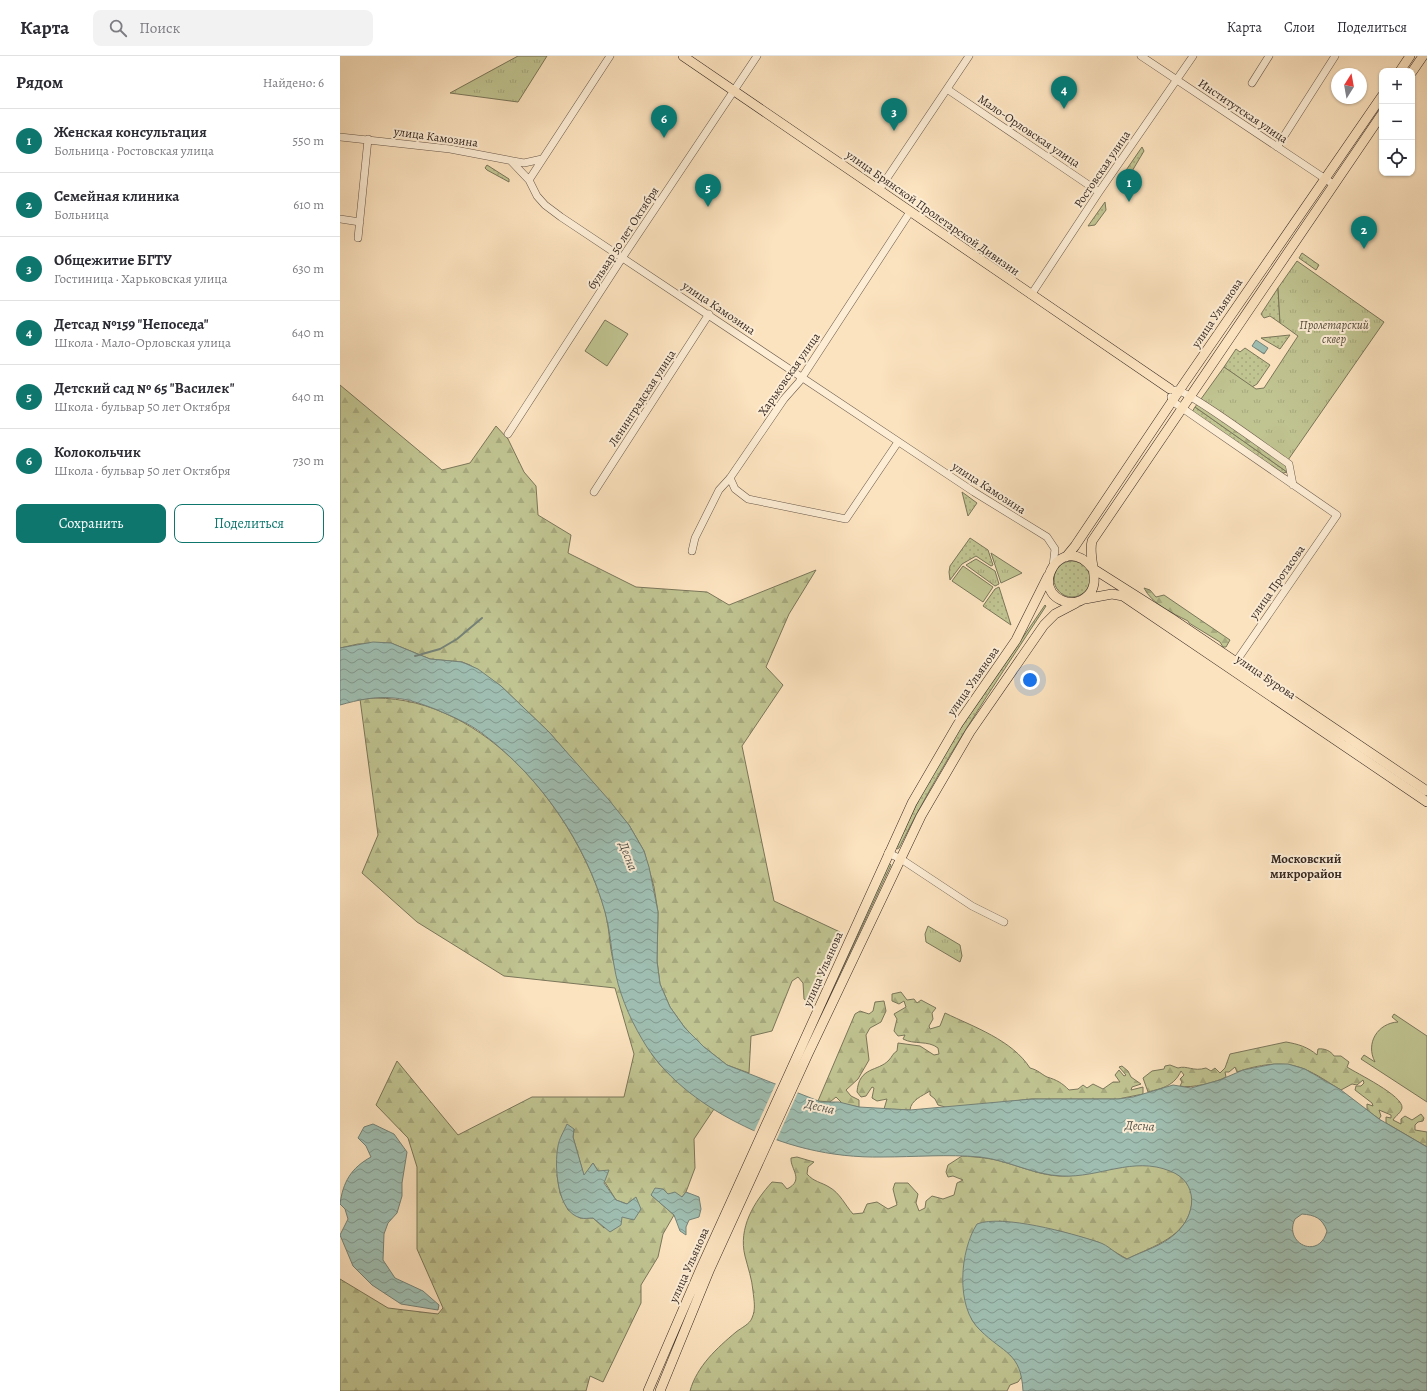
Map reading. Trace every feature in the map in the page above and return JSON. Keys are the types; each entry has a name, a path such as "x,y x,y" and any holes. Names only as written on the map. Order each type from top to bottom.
{"main road":[{"name":"улица Брянской Пролетарской Дивизии","path":"683,56 1170,389"},
{"path":"1402,68 1410,56"},
{"path":"1414,68 1420,57"},
{"name":"улица Ульянова","path":"1066,557 1075,546 1324,178 1379,100"},
{"name":"улица Ульянова","path":"1092,568 1090,554 1092,541 1379,118"},
{"path":"1066,557 1082,558 1092,568 1095,582 1089,595 1080,601 1062,600 1055,596 1049,581 1051,570 1066,557"},
{"name":"улица Бурова","path":"1092,568 1123,586 1427,802"},
{"name":"улица Ульянова","path":"648,1391 804,1052 888,853 925,778 958,724 1016,640 1040,596 1051,570"},
{"name":"улица Бурова","path":"1080,601 1112,594 1123,596 1234,665 1427,791"},
{"name":"улица Ульянова","path":"804,1052 934,792 970,732 1044,625 1055,614 1080,601"},
{"name":"улица Ульянова","path":"660,1391 705,1270"}],"street":[{"path":"529,180 610,56"},
{"name":"бульвар 50 лет Октября","path":"508,434 623,257 757,56"},
{"path":"879,190 969,56"},
{"name":"Институтская улица","path":"1141,56 1333,184"},
{"name":"Ростовская улица","path":"1031,295 1099,192 1193,56"},
{"path":"1252,83 1269,56"},
{"path":"1277,147 1335,56"},
{"name":"Мало-Орловская улица","path":"947,88 1099,192"},
{"name":"улица Камозина","path":"340,136 450,149 511,161 529,180 537,196 545,205 898,442 1047,537 1055,549 1051,570"},
{"path":"358,238 368,139"},
{"path":"511,161 524,164 542,159"},
{"name":"Харьковская улица","path":"692,551 695,538 719,490 730,478 784,399 802,377 910,212"},
{"path":"340,219 360,222"},
{"name":"Ленинградская улица","path":"594,492 709,314"},
{"path":"1170,389 1172,401 1293,486"},
{"name":"улица Брянской Пролетарской Дивизии","path":"1170,389 1180,390 1288,464 1293,486"},
{"path":"730,478 735,489 748,499 846,519 898,442"},
{"name":"улица Протасова","path":"1234,665 1337,515 1293,486"},
{"path":"888,853 901,859 972,906 1004,922"}],"green space":[{"path":"518,56 547,56 518,102 450,93"},
{"path":"1142,147 1144,151 1128,178 1120,179"},
{"path":"487,165 509,179 509,182 487,170 485,168"},
{"path":"1105,202 1106,210 1095,225 1088,226"},
{"path":"1302,253 1319,265 1316,270 1299,258"},
{"name":"Пролетарский сквер","path":"1297,261 1384,322 1288,460 1201,399 1224,367 1256,389 1264,388 1298,336 1280,323 1278,288"},
{"path":"1278,288 1280,323 1270,316 1264,318 1261,314"},
{"path":"605,320 628,334 607,366 585,351"},
{"path":"1290,335 1280,349 1261,338"},
{"path":"1245,348 1270,365 1257,384 1252,387 1224,367 1236,349 1240,352"},
{"path":"340,385 442,470 470,463 496,426 508,439 524,472 536,486 538,515 571,535 568,553 636,587 707,592 729,605 816,570 789,614 766,667 783,685 742,746 774,901 840,932 814,1002 809,1003 804,999 803,983 798,977 792,981 772,1031 751,1036 749,1073 727,1065 704,1047 685,1028 670,1007 660,984 657,961 658,912 654,887 644,851 629,825 549,732 501,686 470,665 462,662 430,659 391,643 358,644 340,648"},
{"path":"1198,403 1287,466 1289,470 1287,472 1195,407"},
{"path":"1195,407 1287,472 1280,474 1192,412"},
{"path":"962,492 977,503 968,516"},
{"path":"970,538 988,550 993,565 991,566 976,556 962,564 950,580 950,566"},
{"path":"991,553 1022,573 1001,583"},
{"path":"976,559 995,571 999,584 995,586 966,565"},
{"path":"1076,561 1085,566 1089,572 1089,586 1085,592 1076,597 1068,597 1059,592 1055,586 1054,575 1059,566 1065,562"},
{"path":"963,566 993,587 983,602 952,581"},
{"path":"999,587 1011,625 983,606 995,589"},
{"path":"1144,588 1150,590 1156,597 1164,595 1230,640 1226,647 1223,647 1220,642 1157,603"},
{"path":"1045,605 1046,606 950,755 915,816 899,848 897,849 896,848 921,795 958,732"},
{"path":"375,698 416,703 454,717 489,739 521,767 549,800 572,836 591,873 605,911 613,960 617,974 653,1056 674,1078 714,1109 694,1139 695,1168 686,1192 682,1197 668,1194 651,1195 674,1215 663,1234 658,1257 641,1285 641,1303 603,1382 590,1376 586,1391 340,1391 340,1279 388,1308 438,1314 443,1308 417,1249 417,1167 408,1138 376,1105 397,1061 458,1135 532,1097 624,1097 634,1054 615,988 504,976 417,922 362,873 378,835 360,699","holes":["574,1129 573,1137 584,1176 593,1163 616,1200 627,1204 635,1198 622,1217 604,1228 593,1218 580,1218 568,1210 560,1193 557,1175"]},
{"path":"889,863 891,865 831,993 831,992"},
{"path":"928,926 960,945 962,956 960,962 926,942 925,934"},
{"path":"901,992 907,1000 914,999 917,1003 921,1000 936,1008 932,1013 933,1019 929,1026 930,1029 940,1026 945,1013 992,1035 1013,1050 1030,1068 1054,1079 1069,1090 1078,1089 1083,1085 1087,1088 1093,1084 1103,1089 1113,1082 1120,1082 1115,1075 1119,1070 1124,1076 1126,1075 1119,1067 1122,1066 1128,1071 1131,1077 1141,1084 1132,1087 1131,1090 1143,1087 1143,1094 1118,1099 1032,1099 949,1108 938,1105 935,1099 930,1095 930,1091 915,1101 910,1110 884,1109 887,1099 877,1101 872,1098 874,1088 872,1087 866,1096 861,1097 857,1092 858,1084 865,1074 885,1064 897,1051 898,1043 920,1046 934,1055 939,1054 938,1048 930,1044 907,1041 903,1039 905,1035 898,1036 894,1031 897,1019 894,1014 906,1007 904,1001 899,1004 892,1001 892,994"},
{"path":"884,1001 886,1011 881,1022 870,1028 866,1035 869,1060 858,1079 846,1090 851,1096 859,1100 859,1107 843,1104 836,1097 830,1102 818,1101 855,1014 860,1011 869,1014 873,1011 875,1002"},
{"path":"1394,1014 1427,1036 1427,1102 1361,1059 1364,1055 1375,1062 1372,1055 1372,1048 1375,1035 1385,1026 1398,1022 1392,1017"},
{"path":"1286,1042 1303,1046 1317,1055 1318,1049 1325,1049 1334,1056 1341,1056 1349,1062 1347,1067 1388,1091 1401,1103 1402,1108 1400,1113 1393,1120 1401,1124 1401,1119 1405,1116 1412,1120 1421,1114 1424,1118 1423,1121 1418,1122 1415,1125 1415,1130 1427,1132 1427,1147 1386,1123 1386,1117 1391,1118 1391,1115 1379,1110 1381,1116 1379,1119 1367,1110 1367,1104 1373,1106 1372,1103 1355,1090 1356,1086 1361,1086 1364,1083 1363,1080 1357,1085 1352,1084 1341,1090 1304,1069 1296,1066 1279,1064 1253,1067 1237,1072 1235,1067 1229,1072 1225,1072 1226,1077 1222,1079 1190,1087 1180,1086 1182,1082 1180,1079 1184,1075 1181,1071 1175,1080 1168,1086 1148,1092 1143,1078 1152,1071 1164,1069 1165,1066 1170,1065 1178,1068 1206,1068 1211,1071 1215,1068 1220,1073 1225,1068 1230,1054"},
{"path":"962,1156 996,1160 1039,1173 1059,1176 1140,1165 1156,1166 1170,1170 1188,1184 1192,1196 1192,1203 1189,1215 1177,1232 1158,1245 1127,1259 1098,1242 1059,1231 999,1221 965,1297 972,1320 980,1330 1006,1350 1018,1363 1023,1375 1018,1382 1010,1385 1007,1391 690,1391 697,1373 708,1358 752,1318 754,1302 751,1278 743,1246 746,1226 749,1216 759,1198 772,1182 782,1183 787,1189 795,1182 796,1178 791,1158 797,1157 814,1162 808,1167 807,1174 833,1190 853,1214 863,1213 867,1204 877,1202 888,1209 897,1205 893,1189 895,1183 908,1183 918,1194 916,1203 919,1211 925,1208 926,1201 932,1196 943,1199 954,1195 957,1183 963,1180 953,1176 948,1177 946,1172 948,1165"}],"water":[{"path":"1256,340 1268,348 1264,354 1252,346"},
{"name":"Десна","path":"373,642 391,643 430,659 462,662 478,669 501,686 549,732 629,825 644,851 649,867 658,912 657,961 660,984 670,1007 685,1028 704,1047 727,1065 821,1102 839,1102 859,1107 910,1110 1032,1099 1118,1099 1133,1097 1173,1085 1191,1088 1220,1080 1243,1070 1274,1064 1288,1064 1305,1069 1341,1090 1379,1119 1427,1147 1427,1391 1023,1391 1022,1378 1015,1361 980,1330 972,1320 967,1307 964,1293 964,1263 971,1235 977,1224 1003,1221 1037,1226 1102,1243 1127,1259 1164,1242 1175,1234 1182,1226 1188,1218 1192,1200 1186,1183 1179,1176 1170,1171 1156,1167 1129,1167 1076,1176 1062,1176 1041,1173 1001,1161 980,1157 863,1157 826,1153 771,1138 736,1122 709,1106 671,1077 660,1065 637,1031 628,1013 618,984 607,918 597,886 573,837 542,791 504,751 478,730 454,717 420,704 399,699 367,699 340,705 340,648","holes":["1302,1214 1307,1214 1318,1218 1323,1223 1327,1231 1323,1240 1317,1245 1310,1247 1298,1241 1294,1235 1293,1228 1295,1219"]},
{"path":"373,1124 394,1134 407,1152 402,1183 402,1196 397,1213 388,1223 384,1234 383,1260 395,1278 423,1291 439,1305 438,1310 401,1304 372,1285 353,1266 340,1235 348,1219 345,1209 340,1204 343,1189 353,1171 371,1157 366,1146 358,1138 364,1127"},
{"path":"567,1124 574,1129 573,1137 584,1175 593,1163 598,1171 609,1170 604,1183 616,1200 627,1204 636,1197 641,1209 634,1220 622,1217 621,1225 610,1232 593,1218 581,1218 573,1214 567,1207 559,1188 557,1176 557,1155 560,1138"},
{"path":"655,1188 663,1189 668,1194 675,1192 682,1197 686,1192 699,1197 701,1209 699,1217 689,1220 686,1227 686,1235 680,1231 674,1215 651,1195"}],"pier":[{"path":"777,1081 798,1092 776,1141 754,1132"}],"waterway":[{"path":"415,656 440,649 457,639 482,618"}],"place":[{"name":"Детсад №159 \"Непоседа\"","path":"1064,109"},
{"name":"Общежитие БГТУ","path":"894,131"},
{"name":"Колокольчик","path":"664,138"},
{"name":"Женская консультация","path":"1129,202"},
{"name":"Детский сад № 65 \"Василек\"","path":"708,207"},
{"name":"Семейная клиника","path":"1364,249"}],"district":[{"name":"Московский микрорайон","path":"1306,866"}]}
